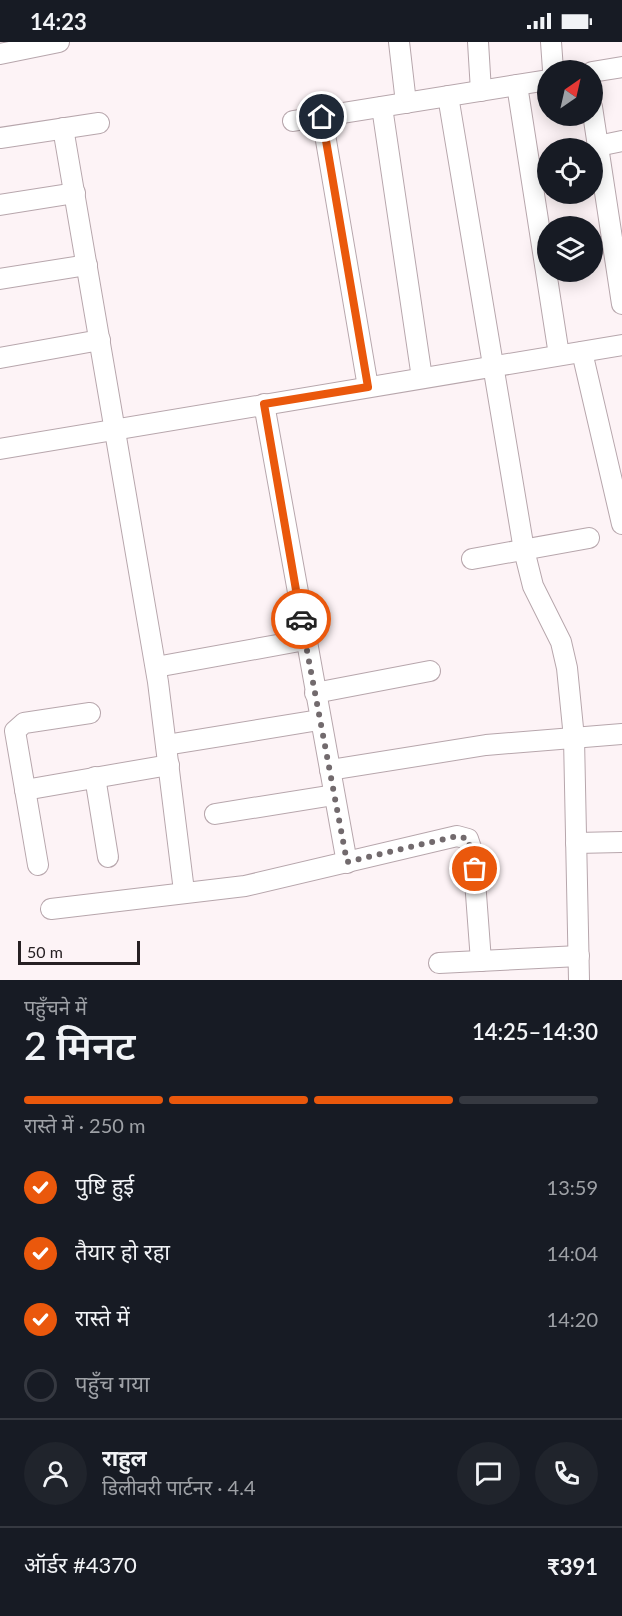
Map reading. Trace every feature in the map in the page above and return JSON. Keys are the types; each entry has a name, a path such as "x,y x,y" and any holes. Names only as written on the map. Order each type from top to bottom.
{"street":[{"path":"2,50 58,42"},
{"path":"399,42 406,103"},
{"path":"478,42 481,90"},
{"path":"551,42 552,60"},
{"path":"603,70 622,67"},
{"path":"293,121 537,82"},
{"path":"517,85 560,355"},
{"path":"448,96 524,550 533,586 561,642 567,668 574,738 579,980"},
{"path":"382,107 422,378"},
{"path":"322,117 368,387"},
{"path":"0,138 99,123"},
{"path":"63,128 156,667 184,891"},
{"path":"603,145 622,141"},
{"path":"603,179 622,304"},
{"path":"0,205 75,193"},
{"path":"0,279 87,265"},
{"path":"0,358 100,340"},
{"path":"0,449 622,345"},
{"path":"582,352 622,524"},
{"path":"264,404 319,720 347,862"},
{"path":"472,560 589,538"},
{"path":"156,667 305,640"},
{"path":"315,693 430,671"},
{"path":"38,865 25,790 8,742 18,726 24,723 90,713"},
{"path":"166,745 319,720"},
{"path":"330,770 486,745 622,734"},
{"path":"25,790 169,765"},
{"path":"95,777 108,857"},
{"path":"215,814 334,795"},
{"path":"51,909 184,891 245,886 457,836 468,839 473,854 481,961"},
{"path":"576,843 622,842"},
{"path":"440,963 579,956"}],"way so far":[{"path":"301,619 347,862 457,836 468,839 471,844 475,869"}],"route":[{"path":"301,619 264,404 368,387 322,117"}]}
